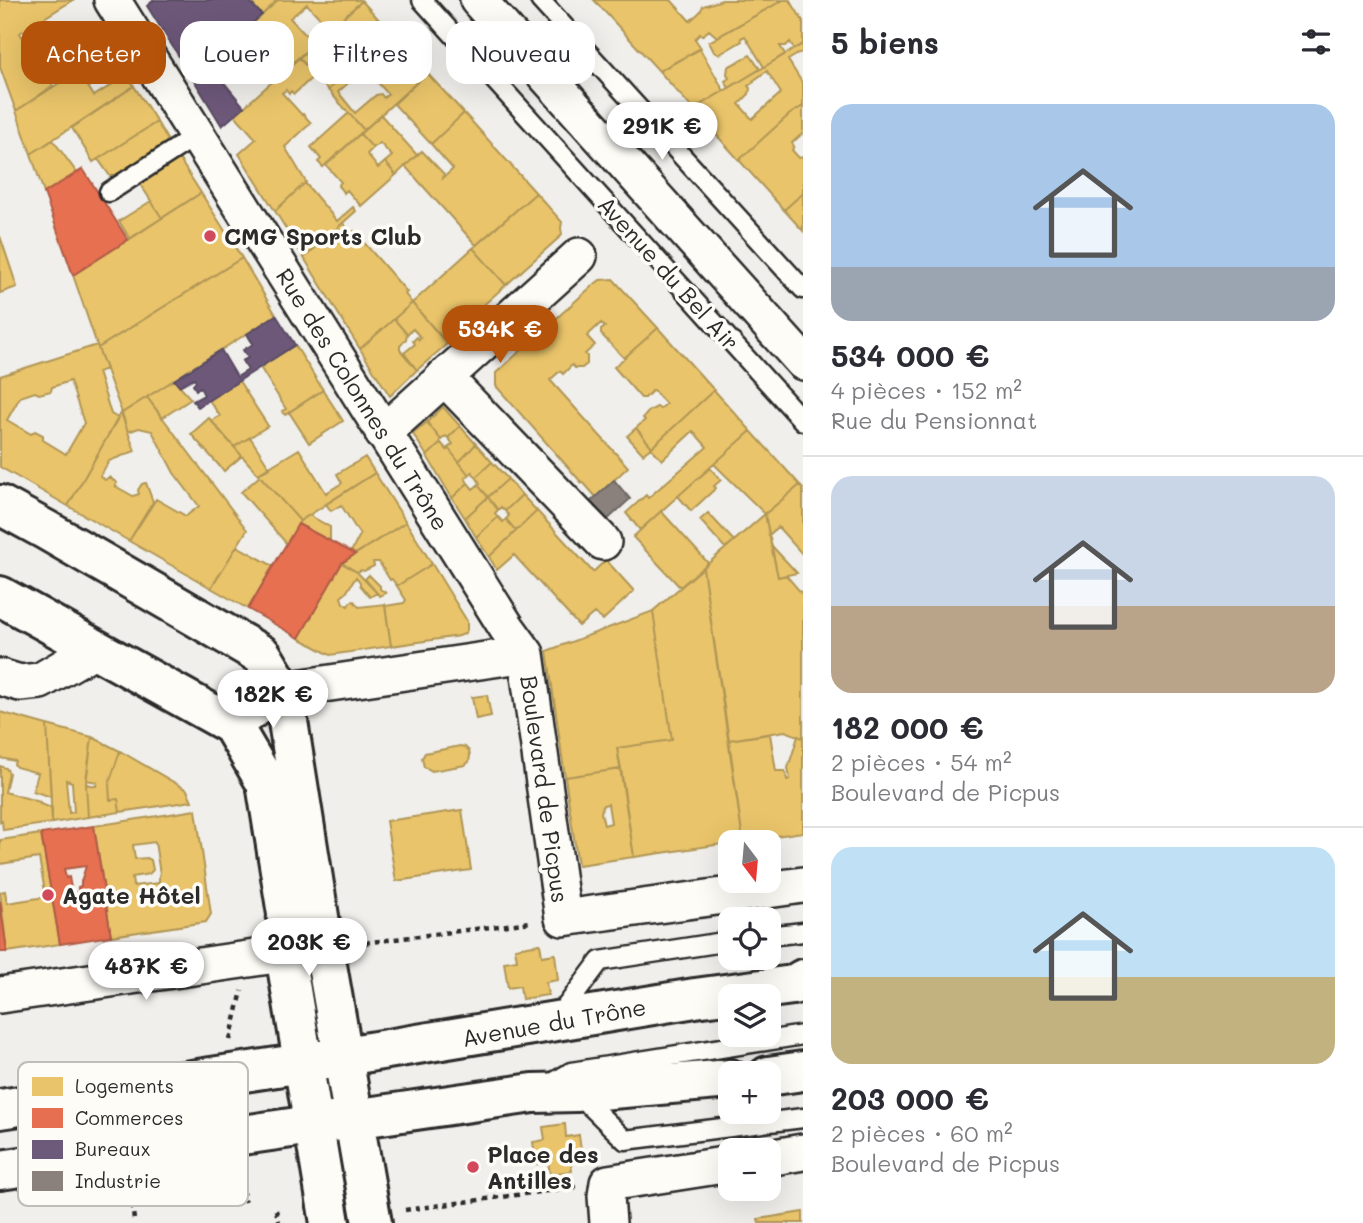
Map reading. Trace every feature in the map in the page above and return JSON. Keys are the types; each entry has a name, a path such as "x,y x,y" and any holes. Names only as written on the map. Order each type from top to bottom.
{"main road":[{"path":"0,505 262,655 283,690 339,946 349,1088 379,1220"},
{"path":"0,596 232,725 266,783 287,914 285,954 330,1223"},
{"name":"Avenue du Trône","path":"248,1134 313,1125 349,1088 554,1022 695,998 793,985 803,979"},
{"name":"Avenue du Trône","path":"248,1071 303,1063 349,1088 533,1093 718,1080"},
{"path":"781,1074 803,1071"},
{"name":"Avenue du Trône","path":"0,1109 18,1106"},
{"name":"Avenue du Trône","path":"0,1170 18,1167"}],"street":[{"name":"Rue des Colonnes du Trône","path":"112,0 383,433 526,654"},
{"name":"Avenue du Bel Air","path":"478,0 803,362"},
{"path":"383,433 579,256"},
{"path":"444,377 603,542"},
{"path":"0,677 20,683 40,681 95,649"},
{"name":"Boulevard de Picpus","path":"232,725 283,690 526,654 563,918"},
{"path":"563,918 803,885"},
{"path":"0,995 339,946"},
{"path":"781,1156 803,1152"},
{"path":"608,1223 608,1183 718,1166"}],"lane":[{"name":"Avenue du Bel Air","path":"422,0 803,421"},
{"path":"540,0 803,289"},
{"path":"109,192 197,135"},
{"path":"781,935 803,932"},
{"path":"554,1022 600,961 718,944"},
{"path":"533,1093 571,1072 803,1035"},
{"path":"576,1092 625,1140 803,1118"}],"path":[{"path":"339,946 563,918"},
{"path":"229,1044 244,983"},
{"path":"379,1220 608,1183"},
{"path":"132,1206 134,1219"},
{"path":"276,1210 279,1223"}],"building: Logements":[{"path":"0,0 73,0 39,21 21,21 21,84 53,86 16,111 0,67"},
{"path":"248,0 274,0 276,2 262,15"},
{"path":"278,0 362,1 339,21 323,21 307,4 290,18 293,21 255,21"},
{"path":"594,0 671,0 690,21 703,6 722,0 783,0 717,37 709,30 702,36 700,34 695,39 701,48 659,71"},
{"path":"783,0 790,0 803,21 803,44 794,49 790,42 786,46 780,46 785,54 764,67 745,36 741,38 742,41 720,54 714,52 709,42"},
{"path":"362,1 380,21 339,21"},
{"path":"294,22 308,38 308,49 294,62"},
{"path":"803,44 803,51 788,60 803,84 803,106 790,114 739,160 693,109","holes":["767,71 781,93 752,119 739,104 749,94 748,86"]},
{"path":"700,49 724,91 693,109 659,71"},
{"path":"308,50 308,68 299,58"},
{"path":"750,55 760,69 729,88 725,81 729,78 728,67"},
{"path":"299,58 308,68 308,81 294,94 291,91 289,94 286,90 282,93 311,123 285,147 306,182 275,211 239,154 256,139 235,115 270,84 294,84 294,62"},
{"path":"432,78 464,113 431,144 394,104 415,84 432,84"},
{"path":"58,84 86,84 94,96 113,84 134,86 31,154 16,111"},
{"path":"323,84 335,84 328,90"},
{"path":"335,84 347,84 338,92 355,113 376,95 381,94 384,98 388,94 379,84 415,84 364,130 328,90"},
{"path":"134,86 157,122 93,162 72,128"},
{"path":"803,106 803,131 792,143 792,150 799,158 803,157 803,193 784,210 739,160 790,114"},
{"path":"349,113 364,130 323,167 318,162 321,159 311,147"},
{"path":"464,113 536,193 476,245 405,166 422,151 444,174 443,178 453,169 431,144"},
{"path":"381,115 417,155 396,175 385,162 392,156 380,143 373,148 360,134"},
{"path":"157,122 169,143 116,176 110,176 98,159"},
{"path":"360,134 373,148 367,154 378,168 385,162 396,175 361,206 347,190 344,193 338,186 341,182 326,165"},
{"path":"53,140 77,173 44,193 31,154"},
{"path":"178,157 201,193 162,218 139,182"},
{"path":"305,183 337,221 353,207 356,211 304,258 275,211"},
{"path":"201,193 242,258 98,348 73,275"},
{"path":"536,193 562,222 562,235 506,285 473,248"},
{"path":"803,193 803,231 784,210"},
{"path":"151,201 162,218 130,239 119,221"},
{"path":"343,223 351,233 354,231 407,292 405,294 412,303 360,349 304,258"},
{"path":"0,236 17,287 0,293"},
{"path":"473,248 506,285 444,340 412,303"},
{"path":"242,258 276,315 122,413 98,348"},
{"path":"613,279 658,328 624,358 601,334 605,327 601,323 587,336 595,345 585,354 587,364 582,368 572,365 563,374 560,371 550,380 628,467 596,497 496,386 496,373 591,287 600,280"},
{"path":"412,303 447,344 417,370 404,353 415,344 413,341 417,337 419,340 421,338 413,329 407,334 394,319"},
{"path":"394,319 407,334 400,350 417,370 390,396 360,349"},
{"path":"658,328 714,390 652,447 636,428 645,420 643,418 649,411 657,407 660,409 666,404 653,390 645,398 641,398 614,367"},
{"path":"97,345 106,369 98,372 111,414 118,418 68,506 0,467 0,376","holes":["70,381 84,423 66,454 43,440 43,435 35,431 31,434 7,420 20,397 51,391 52,387"]},
{"path":"295,345 323,390 285,415 282,411 286,409 260,367"},
{"path":"174,380 191,399 162,418 147,397"},
{"path":"239,381 268,426 234,447 211,421 220,416 209,400"},
{"path":"323,390 343,421 309,443 289,412"},
{"path":"714,390 751,431 640,530 626,513 646,495 648,498 707,447 693,431 662,460 651,448"},
{"path":"147,397 247,530 211,588 129,541 156,499 186,516 199,506 174,473 152,431 139,428 128,432 122,413"},
{"path":"443,407 460,426 448,438 446,436 441,440 427,422"},
{"path":"121,413 135,451 109,461 100,476 105,480 109,477 117,483 115,486 133,496 139,494 138,490 146,483 153,502 129,541 68,506"},
{"path":"209,418 242,456 224,471 191,434"},
{"path":"427,422 441,443 427,456 413,434"},
{"path":"460,426 476,444 459,462 448,448 453,444 448,438"},
{"path":"636,428 652,447 643,454 627,436"},
{"path":"751,431 800,485 765,514 714,464"},
{"path":"250,437 270,468 258,474 234,447"},
{"path":"441,443 469,475 465,478 468,483 452,498 427,456"},
{"path":"476,444 492,462 476,477 472,472 469,475 459,462"},
{"path":"299,449 326,493 342,483 337,474 365,457 375,473 300,521 258,474"},
{"path":"492,462 508,479 488,497 478,485 480,483 476,477"},
{"path":"710,468 721,480 691,511 678,496"},
{"path":"375,473 406,522 355,554 351,552 360,535 341,505 331,511 326,504"},
{"path":"260,476 300,521 287,544 241,492"},
{"path":"508,479 522,495 505,511 501,507 498,510 488,497"},
{"path":"468,483 473,489 478,485 488,497 465,518 452,498"},
{"path":"800,485 803,489 803,555 778,527 769,535 765,514"},
{"path":"522,495 537,511 516,531 506,519 509,516 505,511"},
{"path":"488,497 498,510 495,513 498,517 476,537 465,518"},
{"path":"537,511 593,572 606,560 634,591 603,620 594,613 579,626 514,555 497,570 489,557"},
{"path":"661,511 708,563 680,587 633,537"},
{"path":"708,513 734,541 725,548 700,520"},
{"path":"765,514 778,577 786,575 803,595 803,738 785,731 729,740 703,568"},
{"path":"309,515 330,527 330,541 298,524"},
{"path":"498,517 503,522 506,519 516,531 489,557 476,537"},
{"path":"406,522 432,564 397,586 379,562 373,562 374,566 357,572 342,563"},
{"path":"771,545 797,573 778,577"},
{"path":"237,546 273,566 248,609 211,588"},
{"path":"342,563 357,572 377,593 370,597 356,577 341,597 343,603 348,606 354,601 359,607 385,604 391,646 330,655 299,638"},
{"path":"432,564 467,621 467,630 459,636 391,646 385,606 404,603 406,600 397,586"},
{"path":"703,568 741,830 718,830 718,845 634,857 617,748 672,740 653,611"},
{"path":"369,575 386,593 380,596 377,593 365,579"},
{"path":"653,611 672,740 617,748 621,769 565,777 547,651"},
{"path":"487,695 491,716 476,719 472,697"},
{"path":"0,712 47,725 51,797 33,791 38,773 16,767 15,761 0,758"},
{"path":"47,725 92,737 86,784 88,817 52,823","holes":["66,780 72,782 74,812 69,813"]},
{"path":"770,734 776,771 785,771 787,780 790,779 788,768 798,736 803,738 803,832 781,835 781,830 741,830 729,740"},
{"path":"92,737 120,751 109,784 110,800 118,799 120,812 88,817 86,784 96,786 97,782 86,780"},
{"path":"460,746 469,751 469,762 465,765 432,771 424,767 422,758 425,753"},
{"path":"120,751 187,790 192,801 120,812 118,799 110,800 109,784"},
{"path":"0,766 6,768 9,773 5,792 52,808 52,823 3,830 2,821 0,822"},
{"path":"621,769 634,857 578,865 565,777","holes":["608,804 611,823 604,825 601,813 603,805"]},
{"path":"196,810 211,914 206,922 111,936 94,826","holes":["155,842 159,883 133,886 132,877 149,874 153,870 151,860 135,859 133,845"]},
{"path":"462,810 471,870 396,881 386,821"},
{"name":"Agate Hôtel","path":"41,834 60,944 7,952 0,892 5,891 7,903 45,897 39,858 0,864 0,840"},
{"path":"540,944 542,956 555,954 558,980 546,982 548,995 522,999 520,986 508,988 504,962 517,960 515,948"},
{"path":"565,1124 566,1137 579,1135 582,1157 570,1159 572,1171 550,1174 548,1162 536,1164 533,1142 545,1140 543,1127"},
{"path":"803,1212 803,1223 759,1223 758,1219"}],"building: Commerces":[{"path":"83,169 128,240 73,275 44,193"},
{"path":"298,524 355,554 342,563 299,638 248,609"},
{"path":"94,826 111,936 60,944 41,834","holes":["86,866 78,892 72,893 69,877 66,878 64,869"]},
{"path":"0,901 7,952 0,952"}],"building: Bureaux":[{"path":"154,0 248,0 262,15 255,21 180,21 180,58 166,36 166,21 157,21 147,6"},
{"path":"196,84 225,84 244,107 222,126"},
{"path":"276,315 295,345 198,407 193,401 204,395 200,387 196,390 193,385 196,382 194,378 179,386 174,380 221,350 237,377 248,370 242,361 248,358 243,350 253,344 247,334"}],"building: Industrie":[{"path":"614,480 630,499 606,521 589,503"}],"place":[{"name":"CMG Sports Club","path":"210,236"},
{"name":"Agate Hôtel","path":"48,895"},
{"name":"Place des Antilles","path":"473,1167"}]}
